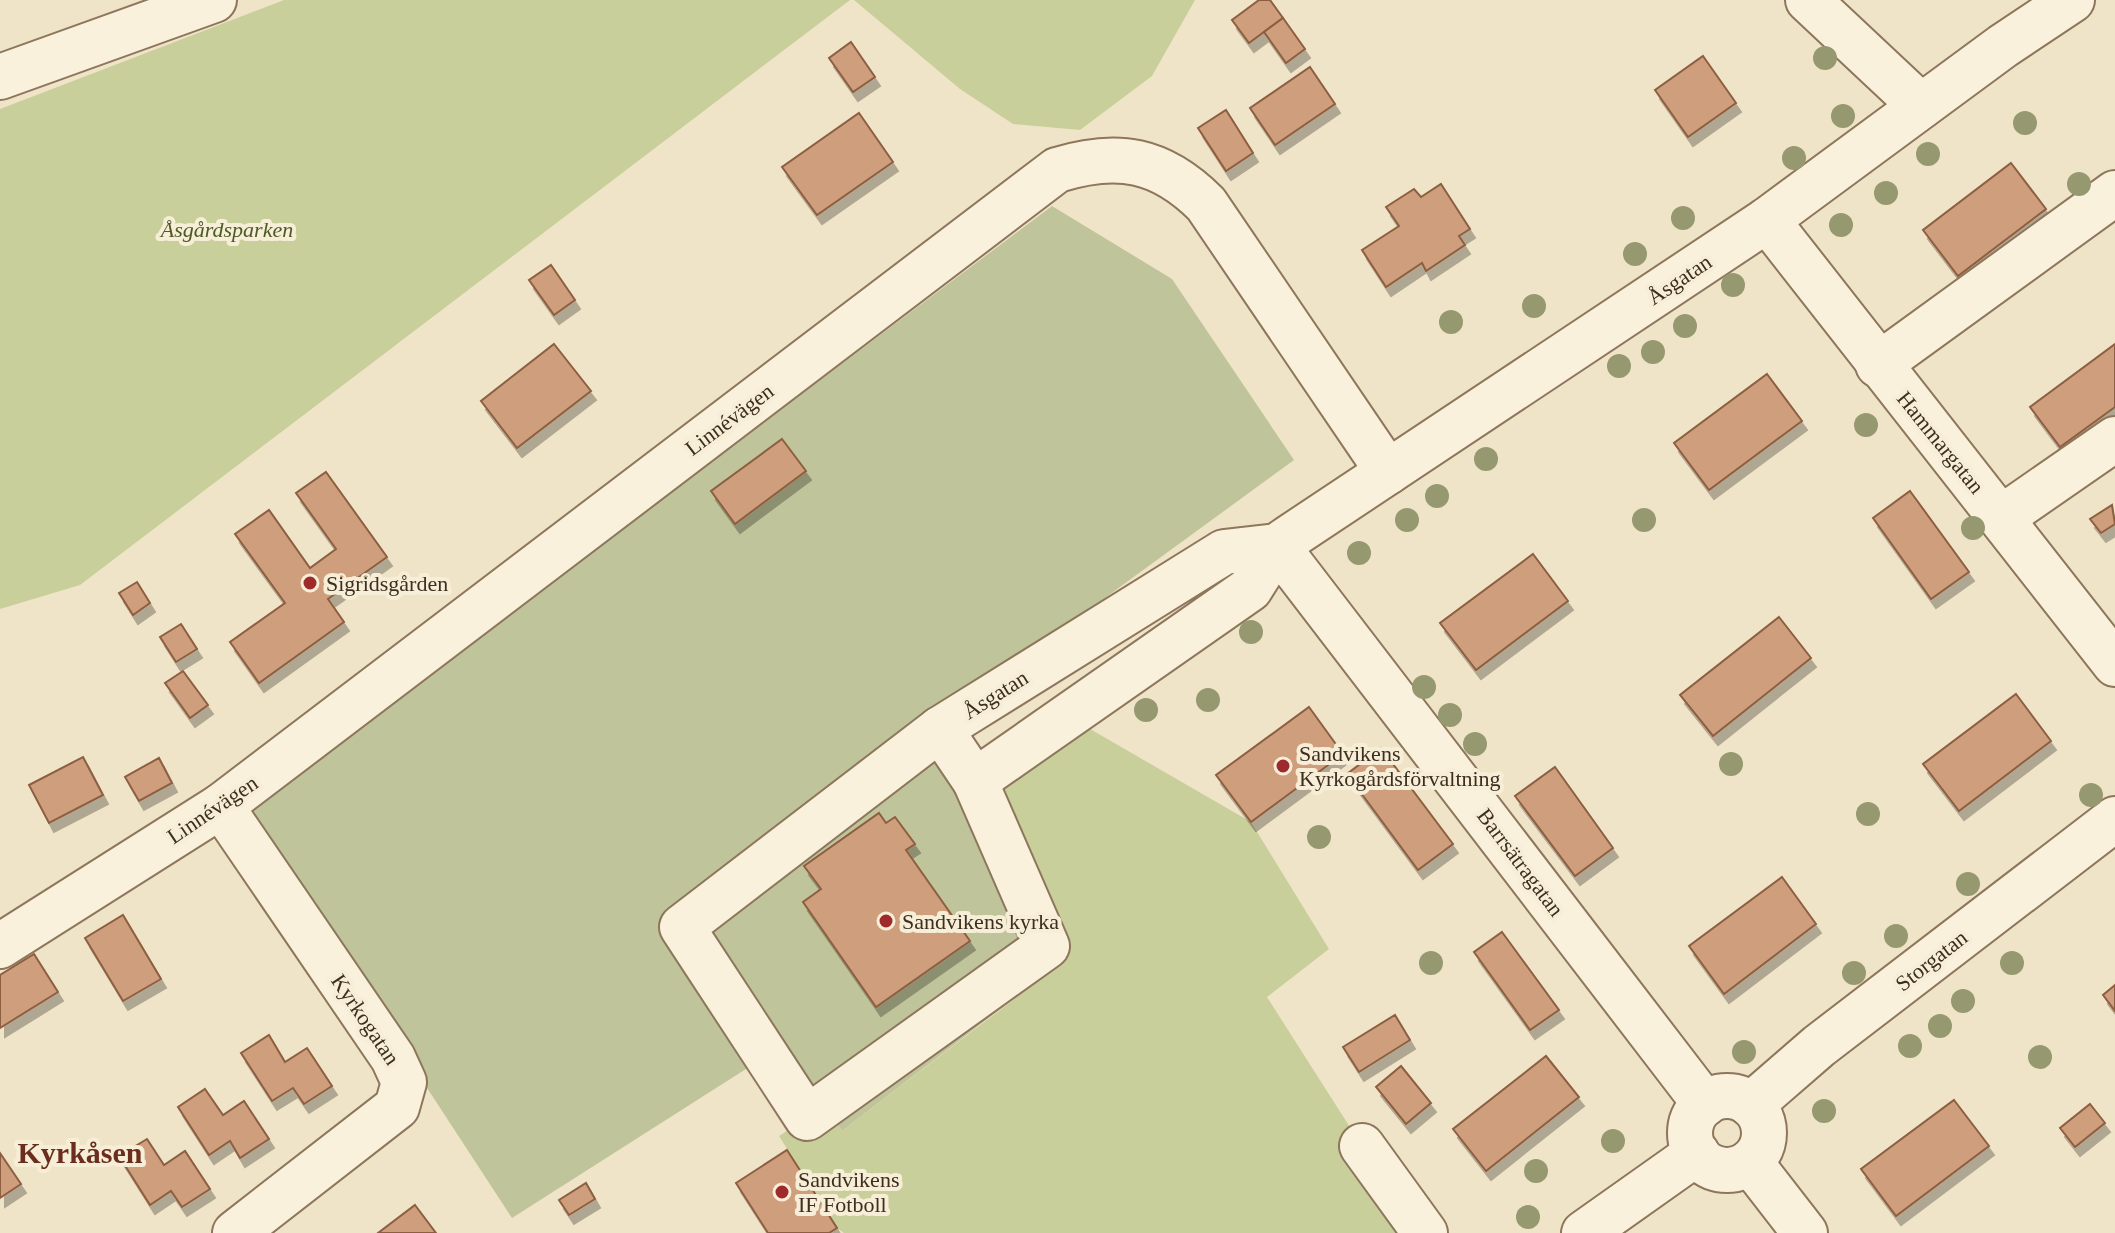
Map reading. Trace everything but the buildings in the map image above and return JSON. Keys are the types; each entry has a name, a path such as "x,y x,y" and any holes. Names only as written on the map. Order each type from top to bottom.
{"street":[{"path":"0,77 214,0"},
{"path":"1808,0 1921,106"},
{"name":"Åsgatan","path":"1277,546 1224,552 940,729 975,781 1250,589 1277,546 1767,220 2072,0"},
{"name":"Linnévägen","path":"0,946 221,806 1057,170 1085,161 1135,161 1185,183 1206,204 1388,472"},
{"path":"1878,365 2115,193"},
{"name":"Hammargatan","path":"1767,220 2115,664"},
{"path":"2001,518 2115,439"},
{"name":"Barrsätragatan","path":"1277,546 1705,1104"},
{"path":"1103,626 1134,671"},
{"path":"940,729 682,927 807,1118 1047,946 975,781"},
{"name":"Kyrkogatan","path":"221,806 393,1058 404,1082 397,1107 235,1233"},
{"name":"Storgatan","path":"1751,1105 1819,1046 2115,819"},
{"path":"1724,1096 1751,1105 1763,1124 1762,1145 1750,1162 1727,1170 1715,1168 1697,1153 1690,1132 1692,1122 1705,1104 1724,1096"},
{"path":"1362,1146 1425,1233"},
{"path":"1584,1233 1697,1153"},
{"path":"1750,1162 1805,1233"}],"green space":[{"name":"Åsgårdsparken","path":"284,0 850,0 80,585 0,609 0,109"},
{"path":"854,0 1195,0 1152,76 1080,130 1013,124 960,89"},
{"path":"1052,206 1172,279 1294,460 924,730 1043,976 842,1131 785,1044 512,1218 239,800 696,473"},
{"path":"1078,722 1251,822 1329,949 1267,997 1362,1146 1425,1233 844,1233 837,1228 779,1136 825,1106 842,1131 1043,977 956,798"}],"place":[{"name":"Sigridsgården","path":"310,583"},
{"name":"Sandvikens Kyrkogårdsförvaltning","path":"1283,766"},
{"name":"Sandvikens kyrka","path":"886,921"},
{"name":"Sandvikens IF Fotboll","path":"782,1192"}],"district":[{"name":"Kyrkåsen","path":"80,1153"}]}
